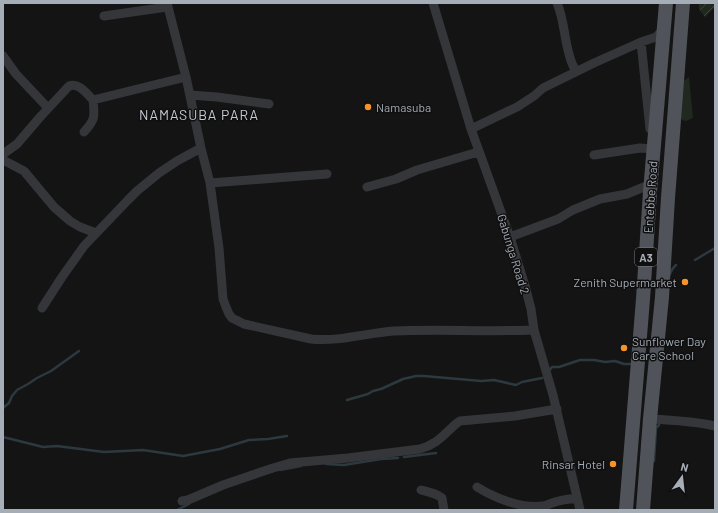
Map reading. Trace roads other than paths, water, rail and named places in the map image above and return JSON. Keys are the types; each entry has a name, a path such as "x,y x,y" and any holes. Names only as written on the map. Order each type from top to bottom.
{"main road":[{"name":"Entebbe Road","path":"626,510 666,3"},
{"name":"Entebbe Road","path":"643,510 662,297 683,3"}],"street":[{"name":"Gabunga Road 2","path":"433,3 478,152 510,237 525,286 531,309 534,330 557,409 580,510"},
{"path":"557,3 569,55 576,72"},
{"path":"104,16 167,5 186,77 210,183 219,248 223,299 232,318 244,324 318,340 383,332 423,330 534,330"},
{"path":"471,129 526,102 543,88 594,63 656,37 664,29"},
{"path":"641,42 653,149 653,164"},
{"path":"3,56 16,74 48,108"},
{"path":"93,100 186,77"},
{"path":"3,154 17,144 48,108 72,84 81,89 93,100 93,121 84,132"},
{"path":"190,95 269,104"},
{"path":"42,308 84,246 128,200 159,173 201,148"},
{"path":"594,155 640,148 653,149"},
{"path":"367,187 478,152"},
{"path":"3,160 24,171 54,207 70,221 80,227 96,233"},
{"path":"210,183 327,174"},
{"path":"510,237 558,219 573,210 600,199 627,194 651,184"},
{"path":"182,501 188,500 223,485 273,468 290,464 420,449 437,442 456,423 460,421 515,416 557,409"},
{"path":"650,419 696,422 715,426"},
{"path":"477,487 486,493 502,499 519,504 535,506 544,506 577,498"},
{"path":"421,490 434,493 442,498 444,510"}],"waterway":[{"path":"695,260 715,248"},
{"path":"670,274 676,265"},
{"path":"3,408 9,403 17,390 51,371 79,351"},
{"path":"549,371 552,367 559,367 580,360 605,362 615,361 630,364"},
{"path":"347,400 368,394 403,379 416,376 481,381 494,380 516,385 522,382 542,378"},
{"path":"654,461 656,428 659,425"},
{"path":"3,437 43,447 57,446 104,452 143,450 183,456 220,449 249,440 287,436"},
{"path":"404,457 436,453"},
{"path":"326,464 344,465 398,458"},
{"path":"280,470 301,466"},
{"path":"177,510 189,504"}],"place":[{"name":"Namasuba","path":"368,107"},
{"name":"Zenith Supermarket","path":"685,282"},
{"name":"Sunflower Day Care School","path":"624,348"},
{"name":"Rinsar Hotel","path":"613,464"}],"district":[{"name":"NAMASUBA PARA","path":"199,114"}]}
